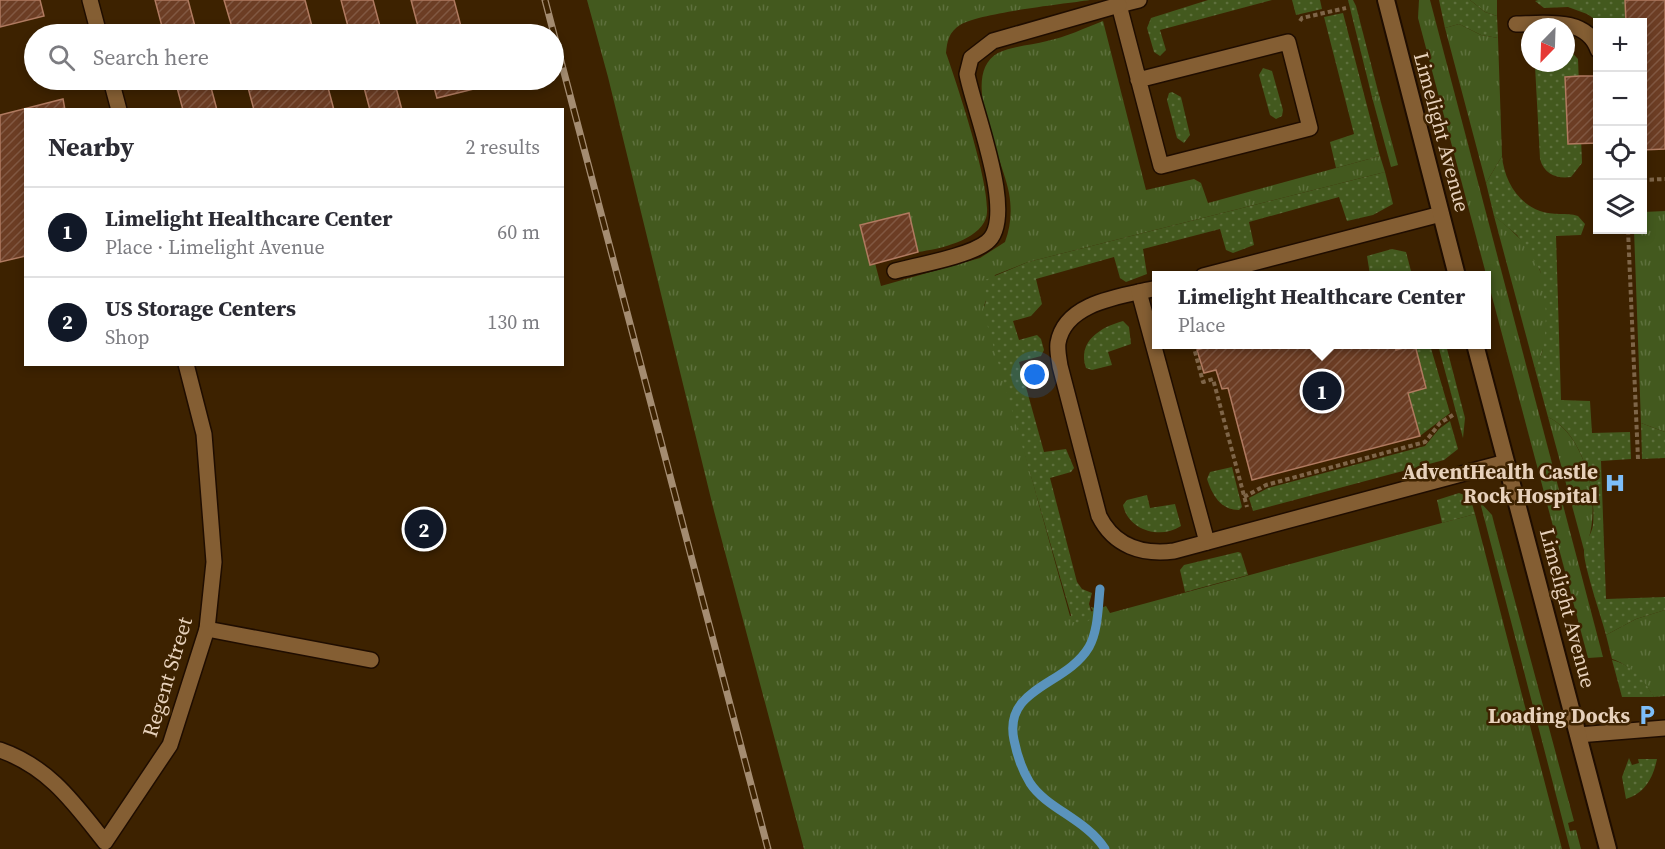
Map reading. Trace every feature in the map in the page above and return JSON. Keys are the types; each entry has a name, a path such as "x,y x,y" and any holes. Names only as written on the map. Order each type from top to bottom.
{"street":[{"name":"Limelight Avenue","path":"1386,0 1456,271"},
{"name":"Limelight Avenue","path":"1476,349 1608,849"}],"lane":[{"path":"90,0 96,24"},
{"path":"895,271 971,250 988,242 994,232 999,204 967,74 971,58 993,41 1139,0"},
{"path":"1119,5 1138,80 1161,166 1310,128 1288,42 1138,80"},
{"path":"1516,24 1574,26 1590,37 1593,42"},
{"path":"114,90 118,108"},
{"path":"1222,271 1441,214"},
{"path":"1152,289 1099,303 1075,313 1065,326 1058,343 1060,366 1099,516 1106,531 1138,550 1153,554 1207,542 1506,462"},
{"path":"1139,292 1152,340"},
{"path":"1155,349 1207,542"},
{"name":"Regent Street","path":"0,750 45,774 64,789 105,842 170,745 207,629 214,562 204,434 187,366"},
{"path":"207,629 371,660"},
{"path":"1578,735 1665,728"}],"path":[{"path":"1300,21 1302,18 1346,8"},
{"path":"1647,180 1665,179"},
{"path":"1628,234 1638,459"},
{"path":"1194,349 1203,382 1213,379 1248,511"},
{"path":"1244,497 1266,485 1425,442 1440,423 1453,416"}],"green space":[{"path":"587,0 1090,0 984,17 960,25 951,34 946,53 965,111 985,186 986,218 975,233 957,243 918,252 909,213 860,225 870,264 875,263 881,286 980,258 1005,242 1010,224 1010,199 982,98 982,79 987,64 998,53 1061,37 1103,21 1146,190 1194,179 1201,183 1208,203 1380,156 1385,172 1028,262 995,275 984,306 1070,616 1093,611 1091,607 1098,609 1106,606 1110,613 1475,514 1562,849 804,849 714,511 608,77"},
{"path":"1208,0 1272,0 1160,30 1166,50 1160,56 1154,52 1147,28 1151,18"},
{"path":"1292,0 1320,0 1322,9 1296,15"},
{"path":"1348,0 1353,0 1356,6 1379,95 1372,97"},
{"path":"1419,0 1430,0 1603,657 1588,658 1491,293 1491,271 1485,271 1418,18"},
{"path":"1439,0 1470,0 1485,12 1497,16 1498,38 1481,35 1459,24 1445,28"},
{"path":"1470,0 1497,0 1497,16 1485,12"},
{"path":"1625,0 1626,18 1593,18 1568,7 1544,8 1535,1"},
{"path":"1343,13 1380,156 1336,168 1330,142 1354,134 1324,17"},
{"path":"1459,24 1481,35 1498,38 1502,156 1486,183 1445,28"},
{"path":"1575,56 1578,59 1582,163 1571,177 1566,177 1548,172 1540,159 1535,72 1575,72"},
{"path":"1263,68 1272,71 1283,110 1282,116 1276,119 1270,115 1259,75"},
{"path":"1172,92 1181,97 1190,135 1184,143 1177,138 1167,100 1169,93"},
{"path":"1379,95 1398,165 1391,167 1372,97"},
{"path":"1502,156 1503,165 1513,189 1525,202 1545,212 1578,216 1585,224 1581,235 1556,236 1561,400 1590,401 1592,433 1630,432 1631,459 1601,461 1606,599 1665,597 1665,610 1636,619 1606,635 1584,558 1584,548 1593,525 1592,495 1585,464 1570,436 1548,417 1535,369 1542,353 1545,335 1546,312 1540,270 1517,235 1494,216 1486,183"},
{"path":"1385,172 1393,204 1373,215 1347,221 1339,197 1249,222 1254,245 1233,253 1226,250 1220,229 1143,249 1147,274 1126,282 1120,278 1114,257 1036,279 1042,304 1031,316 1013,321 1019,340 1037,335 1041,339 1044,350 1041,356 1019,362 1044,452 1066,449 1074,468 1071,472 1050,478 1077,582 1082,589 1092,593 1089,604 1093,618 1083,624 1073,622 983,310 986,301 985,280 1028,262"},
{"path":"1665,211 1665,432 1641,423 1634,234 1647,234 1647,212"},
{"path":"1494,216 1529,250 1539,268 1543,282 1547,328 1541,357 1535,369"},
{"path":"1392,249 1406,252 1411,271 1369,271 1367,256"},
{"path":"1123,321 1129,327 1131,344 1108,352 1112,365 1092,370 1086,368 1084,358 1088,343 1099,331"},
{"path":"1416,349 1431,349 1450,413 1420,436 1408,393 1426,388"},
{"path":"1439,349 1447,349 1465,418 1463,438"},
{"path":"1548,417 1562,427 1573,441 1588,477 1592,497 1592,516 1590,534 1584,550"},
{"path":"1450,421 1458,449 1444,460 1253,511 1249,498 1268,488 1425,446 1439,429"},
{"path":"1641,423 1665,432 1665,458 1642,459"},
{"path":"1232,467 1242,507 1239,510 1222,504 1211,490 1207,479 1210,472"},
{"path":"1459,493 1470,497 1475,514 1442,523 1437,500"},
{"path":"1147,495 1150,508 1175,504 1181,526 1173,530 1155,532 1146,530 1131,521 1123,505 1127,500"},
{"path":"1480,502 1492,515 1574,821 1568,823 1570,831 1576,830 1581,849 1570,849"},
{"path":"1241,553 1248,575 1185,592 1180,570 1184,565"},
{"path":"1665,610 1665,696 1654,697 1636,674 1612,659 1606,635 1636,619"},
{"path":"1612,660 1637,674 1654,697 1622,697"},
{"path":"1629,758 1632,765 1639,763 1638,759 1657,759 1647,784 1638,793 1626,799 1622,777"}],"building":[{"path":"0,0 40,0 44,16 0,27"},
{"path":"155,0 188,0 194,24 161,24"},
{"path":"224,0 305,0 311,24 231,24"},
{"path":"341,0 373,0 379,24 347,24"},
{"path":"411,0 454,0 460,24 417,24"},
{"path":"1625,0 1665,0 1665,149 1647,150 1647,18 1626,18"},
{"path":"1593,76 1593,143 1568,144 1565,77"},
{"path":"178,90 212,90 216,108 182,108"},
{"path":"249,90 329,90 333,108 253,108"},
{"path":"365,90 397,90 401,108 369,108"},
{"path":"435,90 470,90 437,98"},
{"path":"63,99 65,108 28,108"},
{"path":"24,109 24,256 0,262 0,115"},
{"path":"909,213 918,252 870,265 860,225"},
{"path":"1416,349 1426,388 1408,393 1420,436 1252,480 1228,388 1222,389 1216,370 1204,373 1197,350"}],"waterway":[{"path":"1100,589 1096,627 1089,647 1066,671 1027,698 1018,709 1013,722 1017,751 1030,783 1046,800 1088,830 1105,849"}],"railway":[{"path":"545,0 551,24"},
{"path":"564,72 768,849"}],"place":[{"name":"Limelight Healthcare Center","path":"1322,391"},
{"name":"AdventHealth Castle Rock Hospital","path":"1615,483"},
{"name":"US Storage Centers","path":"424,529"},
{"name":"Loading Docks","path":"1647,715"}]}
